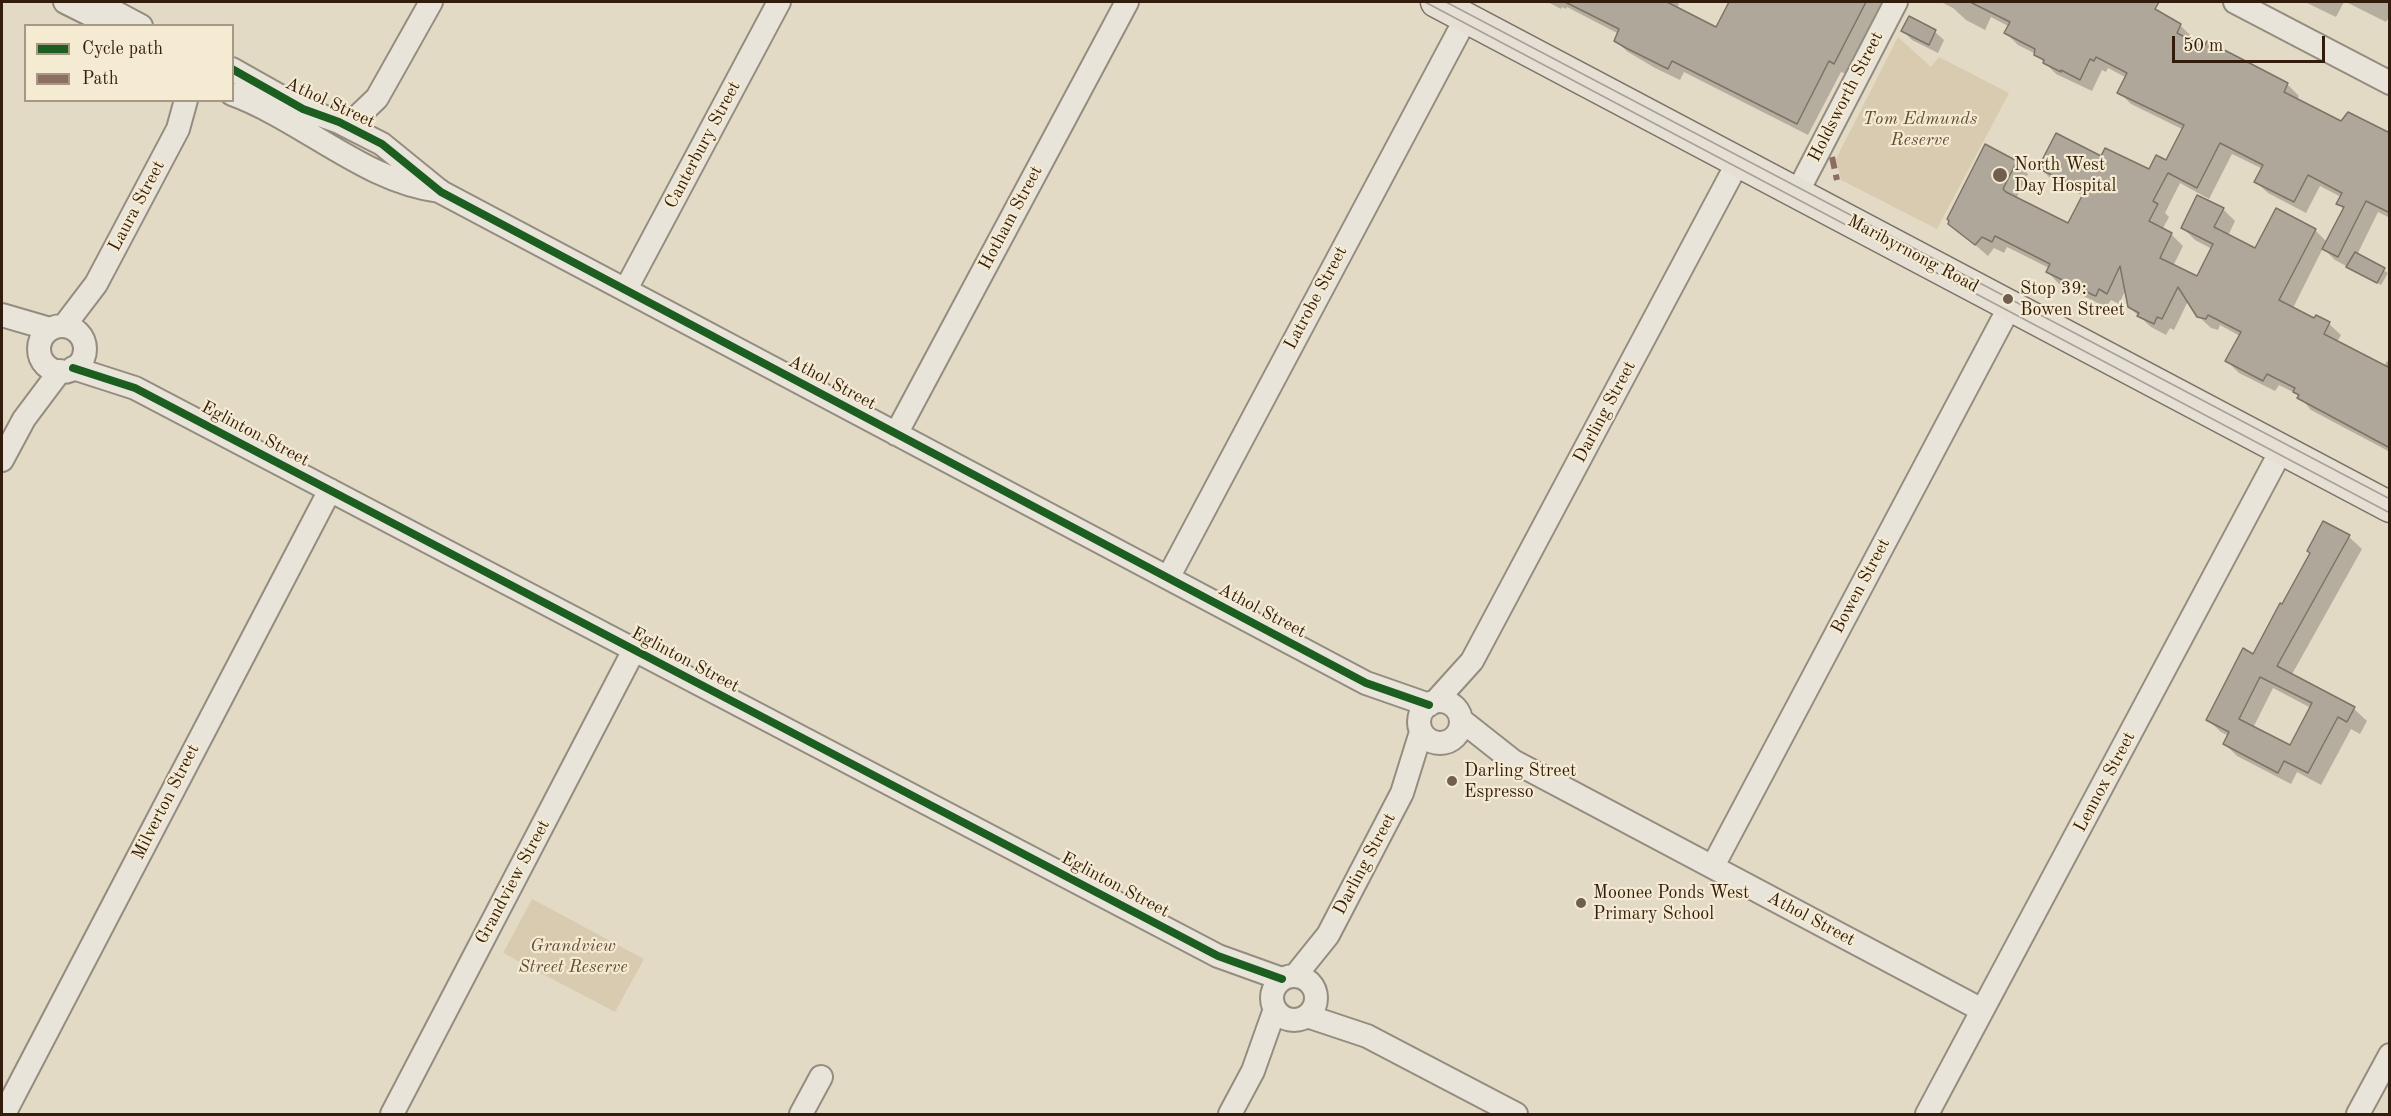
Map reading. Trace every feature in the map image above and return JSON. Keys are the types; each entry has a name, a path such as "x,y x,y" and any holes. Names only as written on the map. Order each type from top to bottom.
{"main road":[{"name":"Maribyrnong Road","path":"1436,2 2390,507"}],"street":[{"path":"65,2 109,24"},
{"path":"96,2 137,24"},
{"path":"371,168 382,143 377,125 381,97 431,2"},
{"name":"Canterbury Street","path":"626,289 779,2"},
{"name":"Hotham Street","path":"896,434 1126,2"},
{"name":"Holdsworth Street","path":"1797,193 1896,2"},
{"path":"2235,2 2390,83"},
{"name":"Latrobe Street","path":"1168,578 1466,18"},
{"name":"Athol Street","path":"234,70 303,109 347,123 382,143 441,192 1365,683 1432,703"},
{"path":"345,153 347,123 370,105 391,76"},
{"name":"Athol Street","path":"234,94 283,116 371,168 415,188 441,192"},
{"name":"Laura Street","path":"178,129 185,102"},
{"name":"Laura Street","path":"2,460 178,129 200,102"},
{"name":"Darling Street","path":"1432,703 1472,661 1738,162"},
{"name":"Bowen Street","path":"1713,866 2010,306"},
{"name":"Eglinton Street","path":"2,316 1218,956 1301,984 1367,1036 1516,1114"},
{"name":"Lennox Street","path":"1927,1114 2282,449"},
{"name":"Milverton Street","path":"4,1114 330,490"},
{"name":"Grandview Street","path":"392,1114 634,650"},
{"name":"Darling Street","path":"1460,718 1472,661"},
{"name":"Athol Street","path":"1365,683 1420,729"},
{"path":"1432,703 1447,703 1453,706 1460,718 1458,733 1445,742 1430,741 1420,729 1421,714 1432,703"},
{"name":"Athol Street","path":"1460,718 1513,761 1982,1010"},
{"name":"Darling Street","path":"1301,984 1402,793 1420,729"},
{"name":"Athol Street","path":"1445,742 1513,761"},
{"name":"Darling Street","path":"1402,793 1445,742"},
{"name":"Eglinton Street","path":"1218,956 1287,1012 1367,1036"},
{"path":"1230,1114 1287,1012 1314,1006 1301,984 1274,989 1287,1012"},
{"path":"2358,1114 2390,1055"},
{"path":"801,1114 821,1077"}],"green space":[{"name":"Tom Edmunds Reserve","path":"1898,37 1931,67 1939,57 2009,93 1937,229 1841,180 1836,159"},
{"name":"Grandview Street Reserve","path":"532,899 644,959 615,1012 503,953"}],"building":[{"path":"1565,2 1667,2 1716,27 1729,2 1866,2 1834,64 1829,61 1797,124 1672,61 1668,69 1626,48 1614,41 1619,29"},
{"path":"1970,2 2159,2 2155,9 2181,24 2177,33 2204,47 2207,41 2288,83 2284,92 2341,121 2348,112 2390,133 2390,213 2366,201 2338,257 2322,249 2344,207 2336,204 2342,193 2308,175 2294,202 2254,182 2263,165 2220,143 2197,188 2168,173 2153,201 2158,204 2149,221 2172,233 2160,258 2197,276 2213,244 2181,228 2197,195 2224,208 2214,227 2255,248 2276,208 2316,229 2279,300 2314,318 2316,315 2330,322 2324,334 2390,368 2390,448 2297,398 2299,395 2293,392 2295,388 2267,374 2263,381 2225,361 2241,332 2208,315 2206,319 2197,317 2178,287 2162,319 2157,317 2154,324 2137,316 2139,313 2128,307 2120,266 2107,294 2099,289 2096,296 2046,272 2050,264 1995,236 1992,242 1982,237 1975,245 1948,224 1947,219 1985,144 2017,161 2003,189 2006,192 2068,223 2084,192 2038,168 2056,133 2101,156 2105,148 2149,169 2156,155 2166,160 2184,125 2117,93 2127,73 2096,57 2094,61 2090,59 2080,80 2061,70 2061,72 2043,63 2044,60 2034,55 2035,49 2004,33 2010,22"},
{"path":"1909,16 1936,30 1929,45 1901,31"},
{"path":"2355,252 2385,268 2377,283 2346,267"},
{"path":"2323,521 2350,535 2277,666 2355,707 2347,722 2338,717 2308,773 2284,761 2278,773 2223,744 2229,732 2206,720 2243,648 2253,654 2310,553 2307,551","holes":["2260,677 2312,703 2290,745 2239,719"]}],"tram line":[{"path":"1425,2 2390,513"},
{"path":"1446,2 2390,499"}],"marked path":[{"path":"1832,157 1837,180"}],"cycle path":[{"path":"234,70 303,109 339,122 382,144 441,192 1366,683 1429,705"},
{"path":"73,368 135,388 1218,956 1282,979"}],"place":[{"name":"North West Day Hospital","path":"2000,175"},
{"name":"Stop 39: Bowen Street","path":"2008,299"},
{"name":"Darling Street Espresso","path":"1452,781"},
{"name":"Moonee Ponds West Primary School","path":"1581,903"}]}
